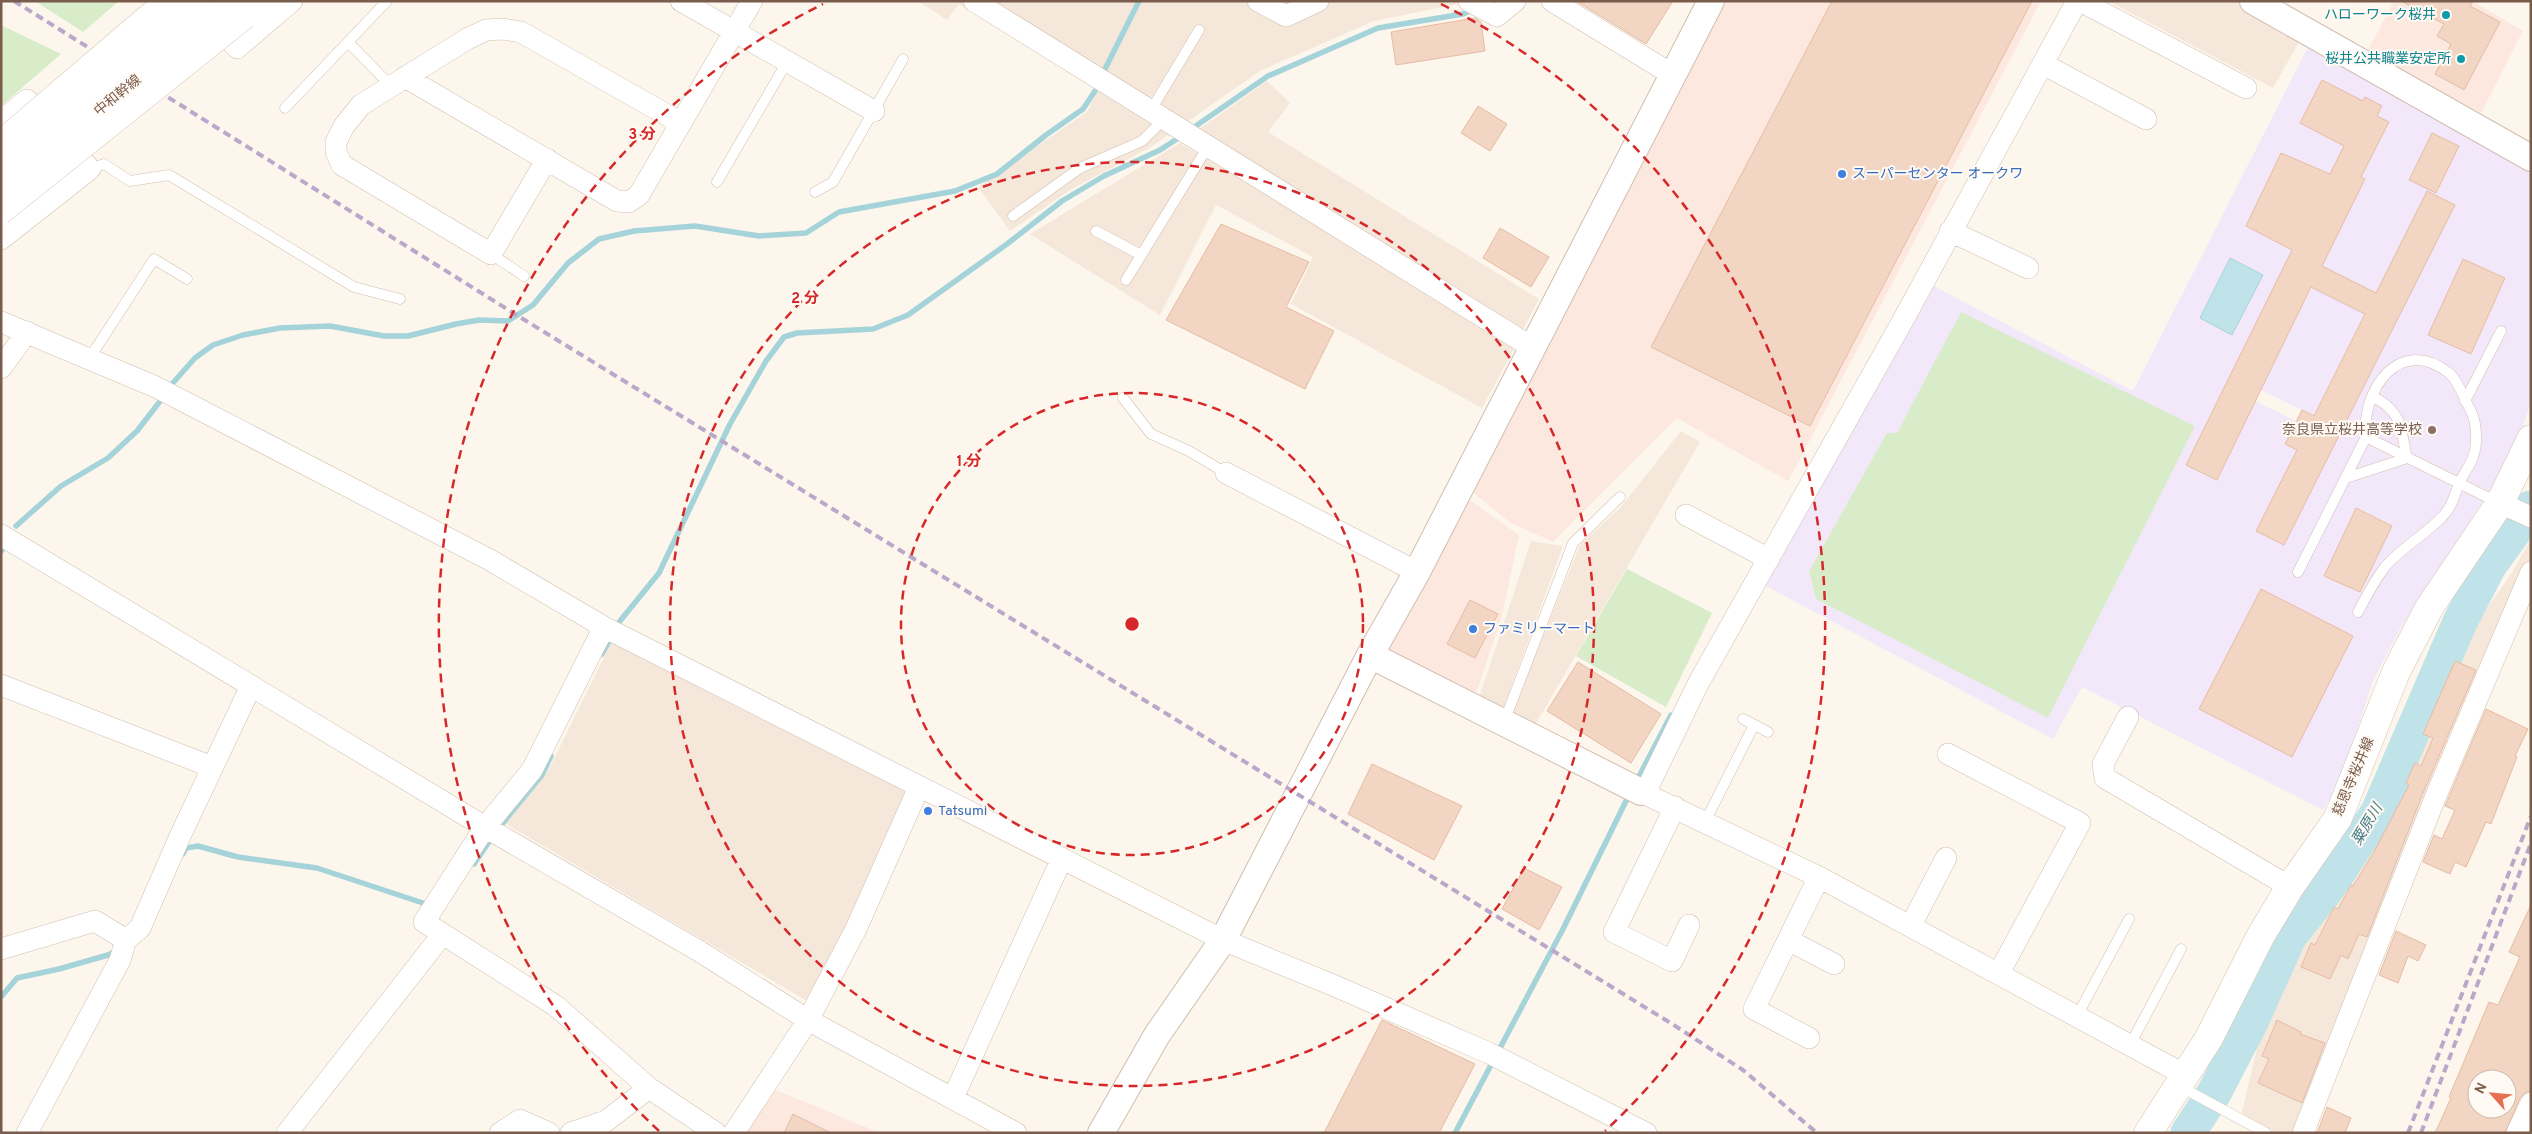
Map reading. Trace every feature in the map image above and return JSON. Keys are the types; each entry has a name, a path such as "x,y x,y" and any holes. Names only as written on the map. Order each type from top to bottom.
{"main road":[{"name":"中和幹線","path":"1,158 74,97 196,1"},
{"name":"中和幹線","path":"1,190 240,10"},
{"name":"慈恩寺桜井線","path":"2148,1133 2185,1085 2260,937 2290,887 2338,818 2363,760 2396,672 2429,608 2514,510 2531,439"}],"street":[{"path":"1,140 164,1"},
{"path":"196,1 237,48 292,1"},
{"path":"1,214 240,10 267,1"},
{"path":"681,1 874,111"},
{"path":"398,81 547,159 617,201 629,202 639,195 752,1"},
{"path":"974,1 1001,8 1100,79 1207,148 1533,348"},
{"path":"1258,1 1286,16 1318,1"},
{"path":"1475,5 1496,16 1515,1"},
{"path":"1552,1 1673,75"},
{"path":"1101,1133 1157,1034 1223,940 1370,655 1417,572 1711,1"},
{"path":"1637,789 1699,682 1762,555 1902,322 2077,1"},
{"path":"2080,1 2246,88"},
{"path":"2253,1 2531,158"},
{"path":"547,159 491,254 342,165 336,152 336,142 344,126 360,105 467,39 486,30 502,28 522,32 680,123"},
{"path":"2043,64 2146,119"},
{"path":"1,121 27,100 90,169 1,239"},
{"path":"1950,231 2028,268"},
{"path":"1,322 156,387 490,560 604,627 1223,940 1327,982 1498,1058 1646,1133"},
{"path":"1,368 28,332"},
{"path":"1226,473 1417,572"},
{"path":"1686,515 1762,555"},
{"path":"1,534 485,827 699,951 808,1020 1016,1133"},
{"path":"2302,1133 2435,798 2531,572"},
{"path":"604,627 532,770 485,827 424,922 556,1006 649,1088 716,1133"},
{"path":"1370,655 1637,789 1819,877 1910,925 2130,1045 2185,1085"},
{"path":"1,685 212,767"},
{"path":"27,1133 123,950 140,928 212,767 251,686"},
{"path":"2128,717 2103,764 2105,778 2290,887"},
{"path":"1948,754 2080,823 2000,973"},
{"path":"734,1133 808,1020 856,929 919,787"},
{"path":"1675,807 1614,932 1672,961 1689,926"},
{"path":"953,1098 1062,858"},
{"path":"1910,925 1946,858"},
{"path":"1810,1038 1754,1009 1819,877"},
{"path":"1,949 95,921 123,950"},
{"path":"287,1133 442,935"},
{"path":"1788,940 1834,964"},
{"path":"571,1133 606,1121 649,1088"},
{"path":"2517,1133 2531,1103"},
{"path":"500,1133 520,1120 549,1133"}],"lane":[{"path":"285,108 387,1"},
{"path":"1013,216 1080,168 1142,141 1171,124 1199,30"},
{"path":"348,42 398,81"},
{"path":"815,192 833,182 903,59"},
{"path":"717,182 787,62"},
{"path":"1126,280 1207,148"},
{"path":"90,169 104,164 130,181 169,176 354,287 400,299"},
{"path":"1096,231 1141,255"},
{"path":"491,254 524,276"},
{"path":"88,359 154,259 187,279"},
{"path":"2465,402 2501,331"},
{"path":"2298,572 2366,438 2364,420 2372,396 2388,371 2405,360 2422,359 2450,374 2472,413 2476,437 2473,457 2459,483 2452,505 2386,566 2358,612"},
{"path":"2372,396 2389,404 2397,417 2407,458"},
{"path":"1123,398 1151,434 1189,451 1226,473"},
{"path":"2366,438 2514,510"},
{"path":"2346,478 2407,458"},
{"path":"1504,722 1573,542 1620,497"},
{"path":"1743,719 1768,732"},
{"path":"1705,822 1754,725"},
{"path":"2078,1016 2129,919"},
{"path":"2130,1045 2181,949"},
{"path":"2185,1085 2266,1133"}],"shaded area":[{"path":"918,1 1472,1 1374,21 1260,71 1151,147 1070,190 1010,231 978,187 1087,112 1099,89 959,4 947,20"},
{"path":"1726,1 2041,1 1788,481 1677,418 1553,542 1511,523 1472,492 1572,293"},
{"path":"2108,1 2243,1 2303,35 2273,88"},
{"path":"2394,1 2472,1 2523,31 2481,113 2367,52"},
{"name":"奈良県立桜井高等学校","path":"2308,47 2531,172 2531,403 2519,437 2487,495 2400,629 2373,681 2341,781 2323,810 2082,687 2053,739 1764,585 1930,284 2133,391","holes":["2322,80 2351,95 2329,138 2300,123","2365,98 2377,116 2389,123 2373,153","2431,134 2458,146 2437,193 2409,179","2280,153 2318,169 2282,244 2246,226","2335,164 2365,179 2261,390 2314,416 2427,191 2455,205 2284,545 2257,531 2297,450 2285,444 2296,421 2255,401 2186,465","2463,260 2505,279 2471,354 2429,335","1897,433 1809,571 1887,434","2356,508 2392,526 2360,592 2325,576","2261,589 2353,637 2292,756"]},
{"path":"1267,81 1290,103 1268,132 1539,299 1522,331 1198,130"},
{"path":"1180,143 1515,347 1482,408 1291,304 1313,257 1216,205 1160,315 1030,234"},
{"path":"1681,431 1700,442 1534,727 1510,717 1580,545 1620,508"},
{"path":"1467,498 1519,535 1502,616 1474,700 1387,650"},
{"path":"2531,539 2531,557 2295,1133 2278,1133 2241,1116 2266,1011 2289,952 2387,818 2442,672 2511,574"},
{"path":"1531,541 1563,546 1502,712 1478,701"},
{"path":"612,641 911,791 809,1002 506,824 548,771"},
{"path":"771,1088 880,1133 744,1133"}],"green space":[{"path":"35,1 119,1 83,32"},
{"path":"1,25 61,54 1,106"},
{"path":"1961,312 2195,426 2048,718 1816,599 1809,571 1887,433 1897,433"},
{"path":"1627,569 1712,613 1666,707 1576,656"}],"water":[{"path":"2230,258 2263,275 2232,335 2200,318"}],"building":[{"path":"1576,1 1673,1 1646,44"},
{"name":"スーパーセンター オークワ","path":"1832,1 2032,1 1810,426 1651,347"},
{"name":"桜井公共職業安定所","path":"2401,1 2473,1 2470,6 2500,22 2464,90 2435,74 2451,44 2437,36 2444,24"},
{"path":"1475,18 1481,22 1485,51 1396,65 1391,32"},
{"path":"2322,80 2363,101 2365,97 2382,106 2377,116 2389,122 2361,177 2365,179 2322,266 2376,293 2427,191 2455,205 2284,545 2256,531 2297,450 2285,444 2302,410 2314,416 2365,314 2311,287 2217,480 2186,465 2292,250 2246,226 2281,153 2330,174 2344,146 2300,123"},
{"path":"1478,106 1507,124 1490,151 1461,133"},
{"path":"2432,133 2459,146 2436,193 2409,180"},
{"path":"1221,224 1309,262 1286,307 1334,331 1305,389 1166,320"},
{"path":"1500,228 1549,257 1531,287 1483,258"},
{"path":"2463,259 2505,278 2471,354 2428,335"},
{"path":"2356,508 2392,526 2360,592 2324,576"},
{"path":"2261,589 2353,636 2292,757 2199,709"},
{"name":"ファミリーマート","path":"1470,600 1498,614 1475,658 1447,644"},
{"path":"2455,661 2476,670 2423,793 2367,937 2359,934 2348,959 2341,955 2330,979 2301,967 2311,943 2315,945 2334,907 2338,909 2351,885 2353,886 2374,852 2409,785 2406,783 2415,763 2421,766 2433,738 2423,734"},
{"path":"1578,662 1661,714 1631,763 1547,711"},
{"path":"2486,709 2528,729 2515,756 2517,757 2491,824 2486,822 2466,867 2455,862 2450,874 2423,862 2434,835 2442,839 2455,810 2445,806"},
{"path":"1372,764 1462,806 1434,860 1348,814"},
{"path":"1524,868 1562,887 1539,930 1502,909"},
{"path":"2531,905 2531,1091 2524,1093 2517,1105 2517,1069 2467,1069 2467,1119 2511,1119 2505,1133 2435,1133 2489,1002 2498,1005 2520,957 2509,952"},
{"path":"2396,931 2426,945 2418,961 2408,956 2398,983 2379,975"},
{"path":"1382,1020 1475,1064 1439,1133 1324,1133"},
{"path":"2277,1020 2301,1032 2300,1034 2325,1043 2302,1103 2258,1083 2269,1059 2262,1056"},
{"path":"2327,1107 2351,1118 2345,1133 2317,1133"},
{"path":"793,1114 831,1133 784,1133"}],"waterway":[{"path":"1105,69 1139,1"},
{"path":"1190,130 1268,76 1378,28 1463,14 1474,9"},
{"path":"172,384 195,358 213,345 243,335 280,328 330,326 384,336 408,336 479,320 508,321 533,305 568,263 599,239 634,231 695,226 759,236 806,233 839,212 955,191 997,174 1046,135 1083,109 1095,91"},
{"path":"602,654 620,621 659,573 730,424 766,361 784,337 797,333 873,329 908,315 1007,244 1062,201 1104,176 1160,150 1183,135"},
{"path":"16,526 61,486 108,458 137,431 161,400"},
{"name":"粟原川","path":"2188,1133 2214,1093 2250,1024 2289,937 2327,889 2378,812 2460,622 2489,566 2531,508"},
{"path":"1636,782 1671,715"},
{"path":"498,829 542,775 551,756"},
{"path":"1455,1133 1563,929 1629,795"},
{"path":"474,864 493,836"},
{"path":"183,854 186,848 198,846 238,857 317,868 429,905"},
{"path":"1,997 17,978 59,969 108,955 118,950"}],"railway":[{"path":"14,1 523,319 1669,1022 1743,1070 1817,1133"},
{"path":"2408,1133 2531,816"},
{"path":"2421,1133 2531,843"}],"place":[{"name":"ハローワーク桜井","path":"2446,15"},
{"name":"桜井公共職業安定所","path":"2461,59"},
{"name":"スーパーセンター オークワ","path":"1842,174"},
{"name":"奈良県立桜井高等学校","path":"2432,430"},
{"name":"ファミリーマート","path":"1473,629"},
{"name":"Tatsumi","path":"928,811"}]}
